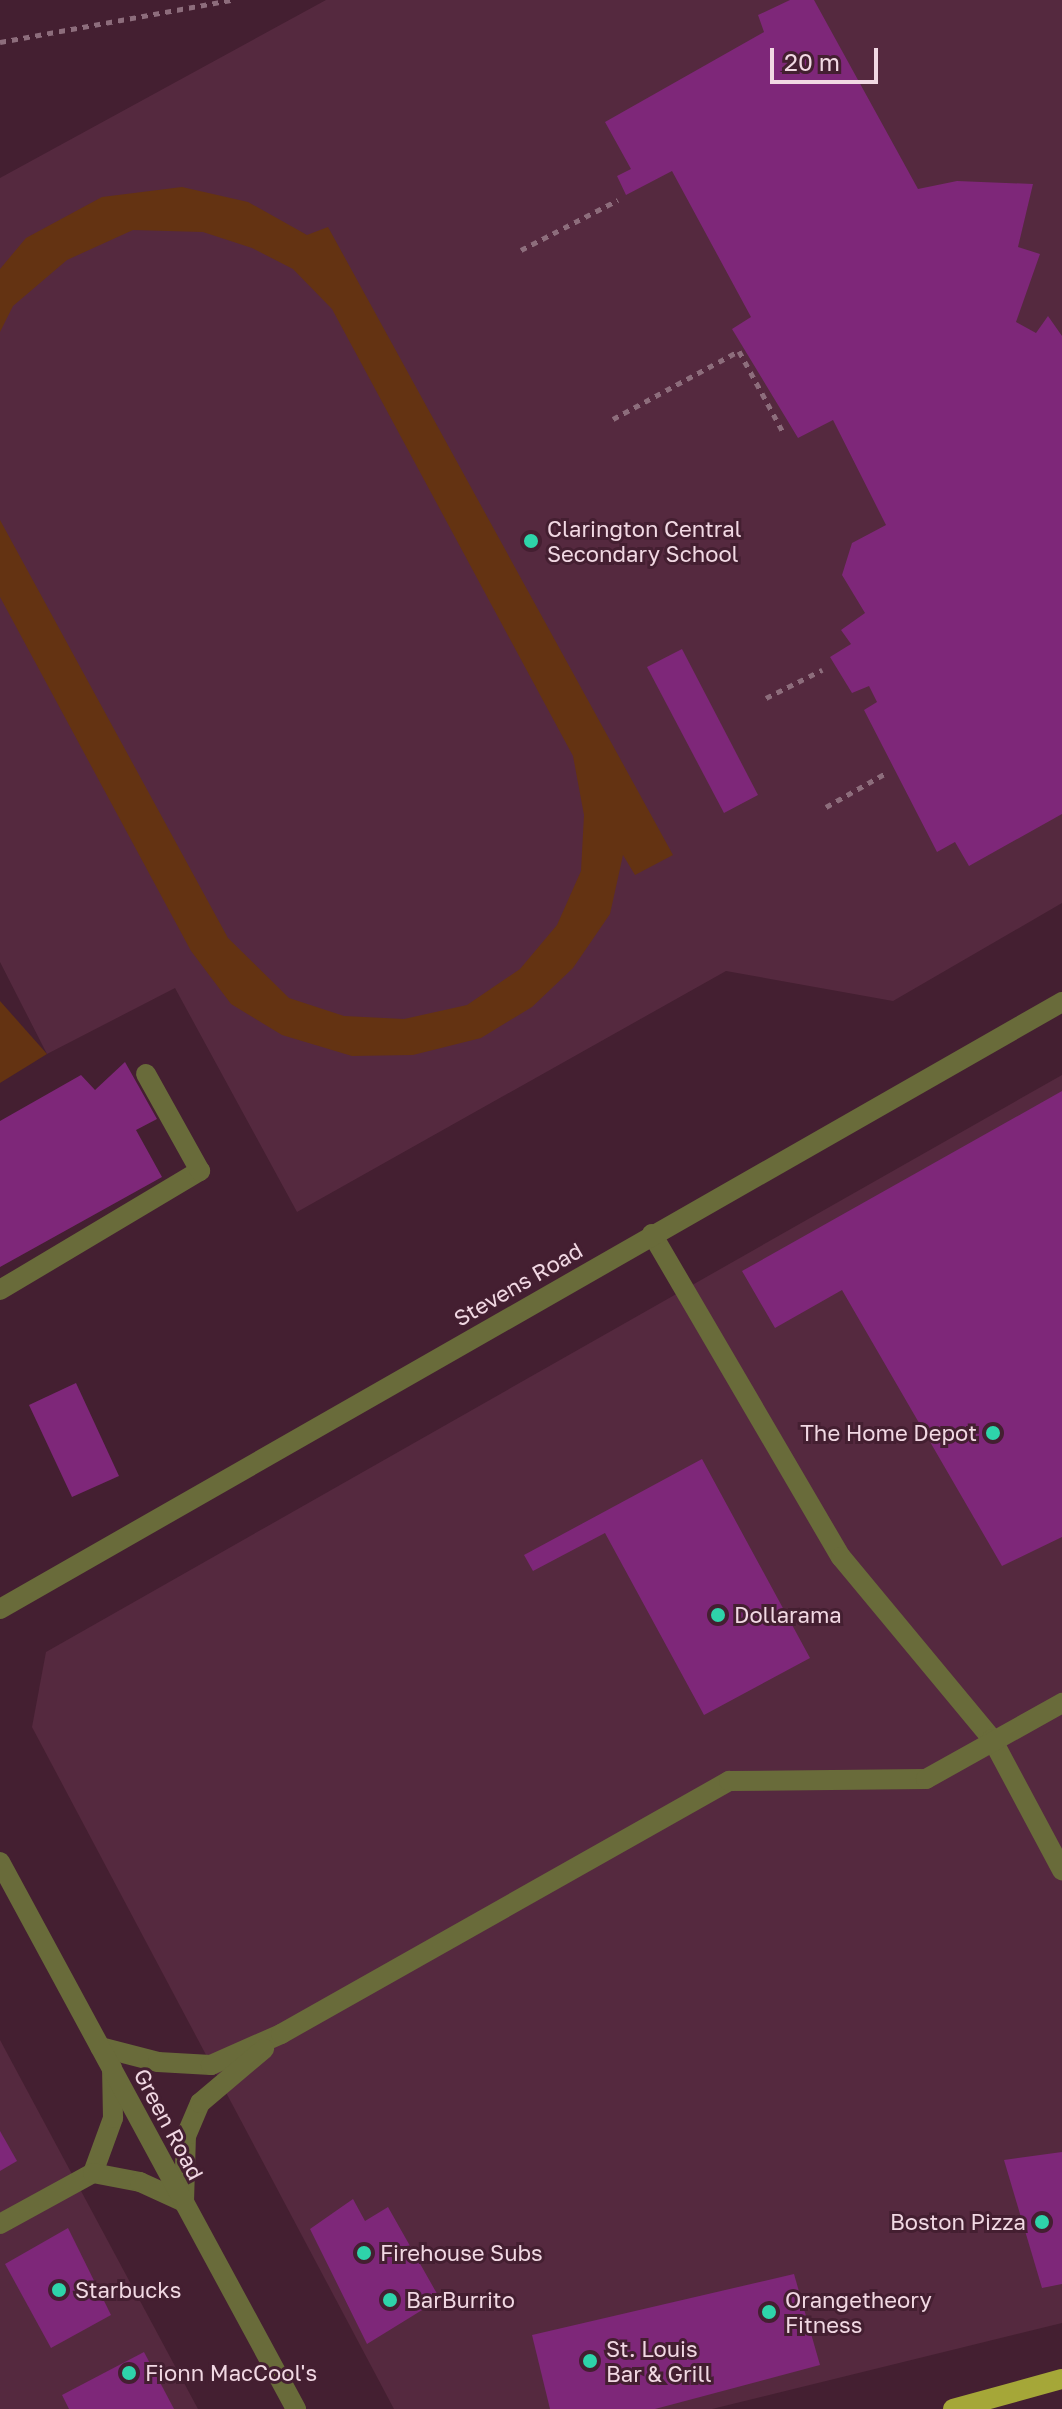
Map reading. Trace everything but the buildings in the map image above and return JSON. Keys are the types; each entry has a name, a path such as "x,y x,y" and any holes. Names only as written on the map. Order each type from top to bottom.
{"main road":[{"path":"953,2409 1062,2379"}],"street":[{"name":"Stevens Road","path":"0,1609 1062,1002"},
{"path":"0,1290 200,1171 146,1074"},
{"path":"652,1234 841,1557 992,1739 1062,1870"},
{"path":"100,2047 158,2062 211,2065 281,2034 729,1781 926,1779 992,1739 1062,1703"},
{"name":"Green Road","path":"0,1862 296,2409"},
{"path":"0,2224 93,2173 140,2182 184,2202 186,2136 200,2103 281,2034"},
{"path":"93,2173 113,2118 112,2068"}],"path":[{"path":"0,42 232,0"},
{"path":"521,250 618,200"},
{"path":"613,419 739,351 783,432"},
{"path":"766,698 822,670"},
{"path":"826,807 886,773"}],"shaded area":[{"name":"Clarington Central Secondary School","path":"326,0 1062,0 1062,903 893,1001 726,971 297,1212 175,988 47,1054 0,962 0,178"},
{"path":"182,187 248,202 307,235 328,227 673,855 635,875 623,855 610,914 573,968 532,1007 481,1038 413,1055 352,1056 282,1035 231,1004 191,951 0,597 0,520 228,938 289,998 344,1016 404,1019 467,1005 520,969 557,925 581,871 584,815 573,756 332,309 293,269 252,248 203,232 133,230 67,260 13,306 0,332 0,269 26,238 102,197"},
{"path":"0,1001 47,1054 0,1083"},
{"path":"1062,1075 1062,2323 712,2409 394,2409 32,1727 46,1652"},
{"path":"0,2040 198,2409 0,2409"}],"place":[{"name":"Clarington Central Secondary School","path":"531,541"},
{"name":"The Home Depot","path":"993,1433"},
{"name":"Dollarama","path":"718,1615"},
{"name":"Boston Pizza","path":"1042,2222"},
{"name":"Firehouse Subs","path":"364,2253"},
{"name":"Starbucks","path":"59,2290"},
{"name":"BarBurrito","path":"390,2300"},
{"name":"Orangetheory Fitness","path":"769,2312"},
{"name":"St. Louis Bar & Grill","path":"590,2361"},
{"name":"Fionn MacCool's","path":"129,2373"}]}
